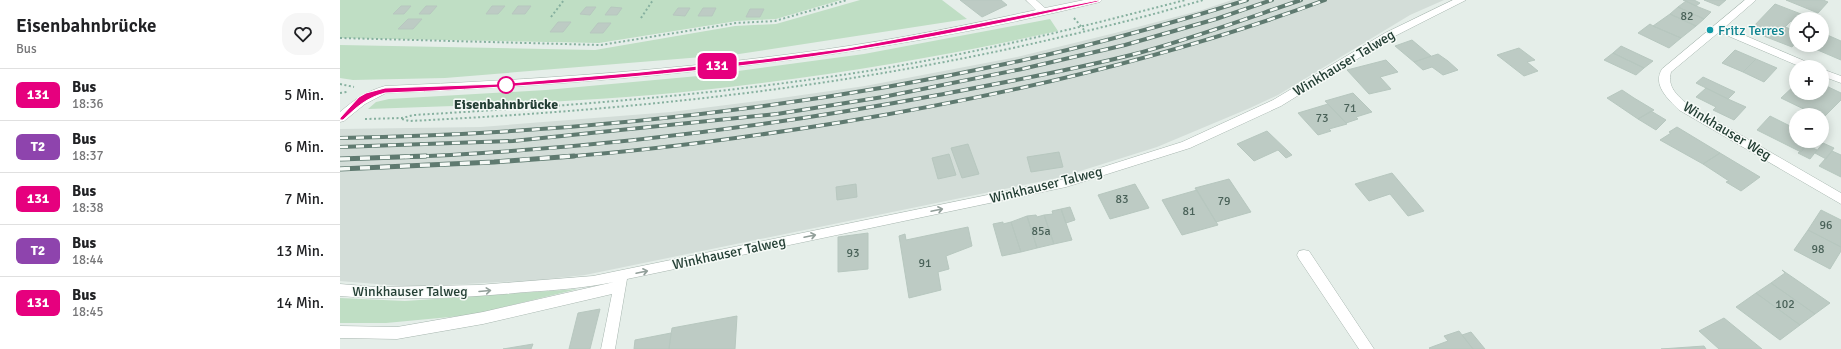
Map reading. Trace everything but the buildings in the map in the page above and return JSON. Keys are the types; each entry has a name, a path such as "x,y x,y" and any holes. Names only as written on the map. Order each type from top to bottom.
{"street":[{"path":"1031,0 1043,12"},
{"path":"340,118 369,95 385,90 498,86 641,74 764,61 879,44 1009,20 1097,0"},
{"name":"Winkhauser Talweg","path":"340,332 397,332 483,318 621,281 1066,183 1186,144 1277,103 1388,35 1461,0"},
{"name":"Winkhauser Weg","path":"1751,0 1666,71 1663,78 1665,90 1683,107 1841,198"},
{"path":"1718,28 1793,60"},
{"path":"1829,75 1841,80"},
{"path":"1304,255 1367,349"},
{"name":"Winkhauser Talweg","path":"340,290 376,293 478,291 593,281 621,281"},
{"path":"608,349 621,281"}],"path":[{"path":"551,17 564,0"},
{"path":"641,18 653,0"},
{"path":"340,38 601,45 736,23 775,21 847,0"},
{"path":"362,119 402,118 414,115 618,101 779,84 860,72 1011,43 1185,0"},
{"path":"402,118 409,121 530,115 615,108 777,91 861,78 1014,48 1140,18 1203,0"},
{"path":"340,84 352,87"},
{"path":"340,93 347,92"}],"shaded area":[{"path":"1232,0 1444,0 1410,15 1278,95 1250,108 1157,147 1058,178 585,275 538,280 412,287 340,281 340,129 481,127 671,112 865,86 1017,57 1202,10"}],"green space":[{"path":"340,0 841,0 776,19 737,21 599,43 340,38"},
{"path":"860,0 942,0 967,19 739,54 445,78 353,80 340,78 340,45 595,50 735,26 776,24"},
{"path":"1050,19 1058,31 926,58 748,85 619,97 368,109 376,102 389,99 546,90 709,75 864,54"},
{"path":"578,289 471,315 386,323 340,323 340,298 405,301"}],"railway":[{"path":"340,138 424,136 593,125 677,117 845,94 928,80 1070,49 1188,18 1247,0"},
{"path":"340,147 513,141 777,114 883,97 1022,69 1125,45 1216,19 1272,0"},
{"path":"405,157 539,149 673,136 806,118 872,107 1034,76 1131,55 1195,36 1301,0"},
{"path":"571,156 632,151 738,138 843,122 966,100 1087,73 1147,57 1207,40 1325,0"},
{"path":"340,159 426,156"},
{"path":"340,169 494,162 571,156"},
{"path":"562,157 571,156"}],"bus line":[{"name":"131","path":"340,118 362,99 376,92 385,90 498,86 641,74 764,61 848,50 1016,19 1097,0"}],"place":[{"name":"Fritz Terres","path":"1710,30"},
{"name":"Eisenbahnbrücke","path":"506,85"}]}
